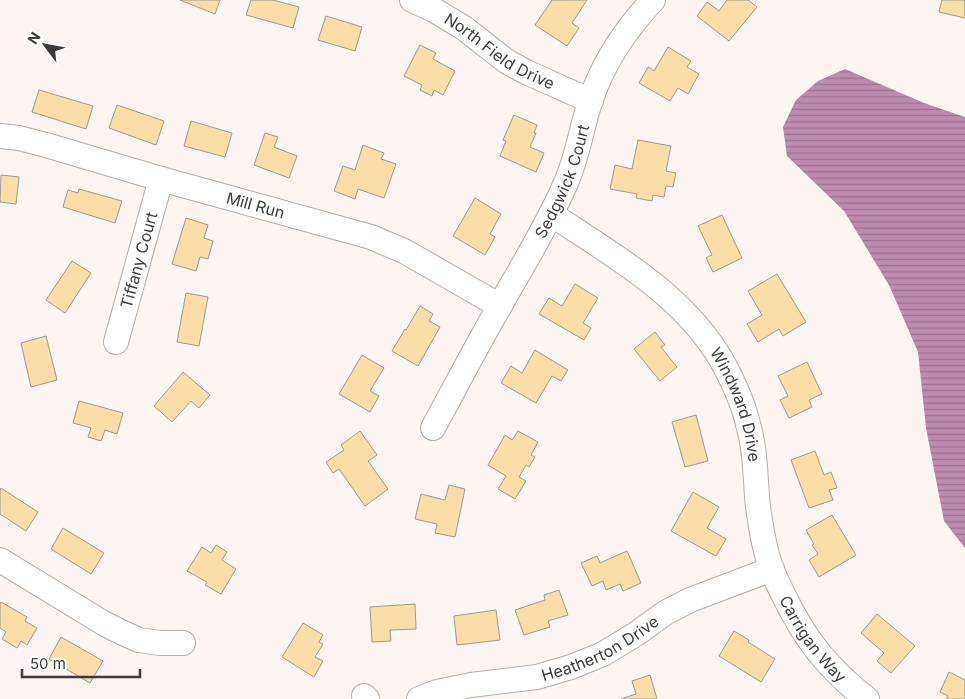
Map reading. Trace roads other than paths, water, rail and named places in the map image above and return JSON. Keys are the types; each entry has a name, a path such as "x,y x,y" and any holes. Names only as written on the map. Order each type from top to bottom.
{"street":[{"name":"North Field Drive","path":"412,0 434,10 464,28 506,61 590,101"},
{"name":"Sedgwick Court","path":"433,428 552,214 573,166 590,101 613,50 634,20 653,0"},
{"name":"Mill Run","path":"0,136 19,138 46,145 372,237 404,251 500,306"},
{"name":"Tiffany Court","path":"116,342 161,179"},
{"name":"Windward Drive","path":"552,214 637,271 664,292 703,333 722,361 737,391 748,424 753,450 758,506 772,569"},
{"path":"0,560 123,633 139,640 183,643"},
{"name":"Heatherton Drive","path":"419,699 438,692 470,685 537,677 571,667 603,654 636,634 665,613 690,600 772,569"},
{"name":"Carrigan Way","path":"772,569 791,611 807,638 827,663 867,699"}]}
